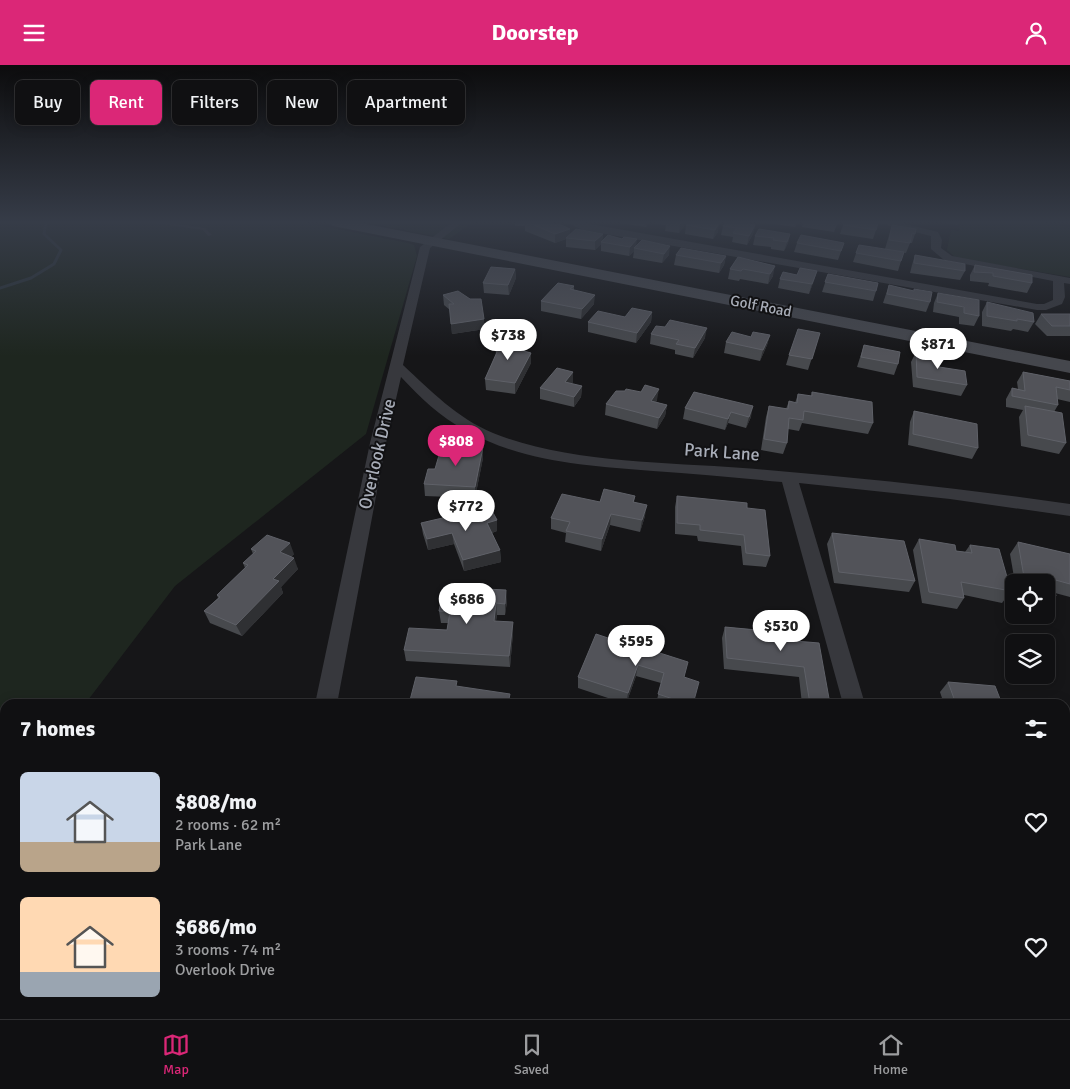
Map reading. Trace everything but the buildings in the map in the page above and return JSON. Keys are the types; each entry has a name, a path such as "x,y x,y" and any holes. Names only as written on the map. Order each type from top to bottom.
{"main road":[{"name":"Golf Road","path":"557,267 1070,367"}],"street":[{"name":"Overlook Drive","path":"327,699 378,443 420,267"},
{"path":"807,267 1037,307 1046,307 1058,302 1058,279"},
{"path":"986,267 1070,281"},
{"name":"Park Lane","path":"397,365 453,417 476,430 520,448 589,461 930,490 1070,510"},
{"path":"789,477 853,699"}],"shaded area":[{"path":"0,267 414,267 366,434 175,586 89,699 0,699"},
{"path":"1007,267 1070,267 1070,277"}],"waterway":[{"path":"0,288 31,278 50,267"}]}
